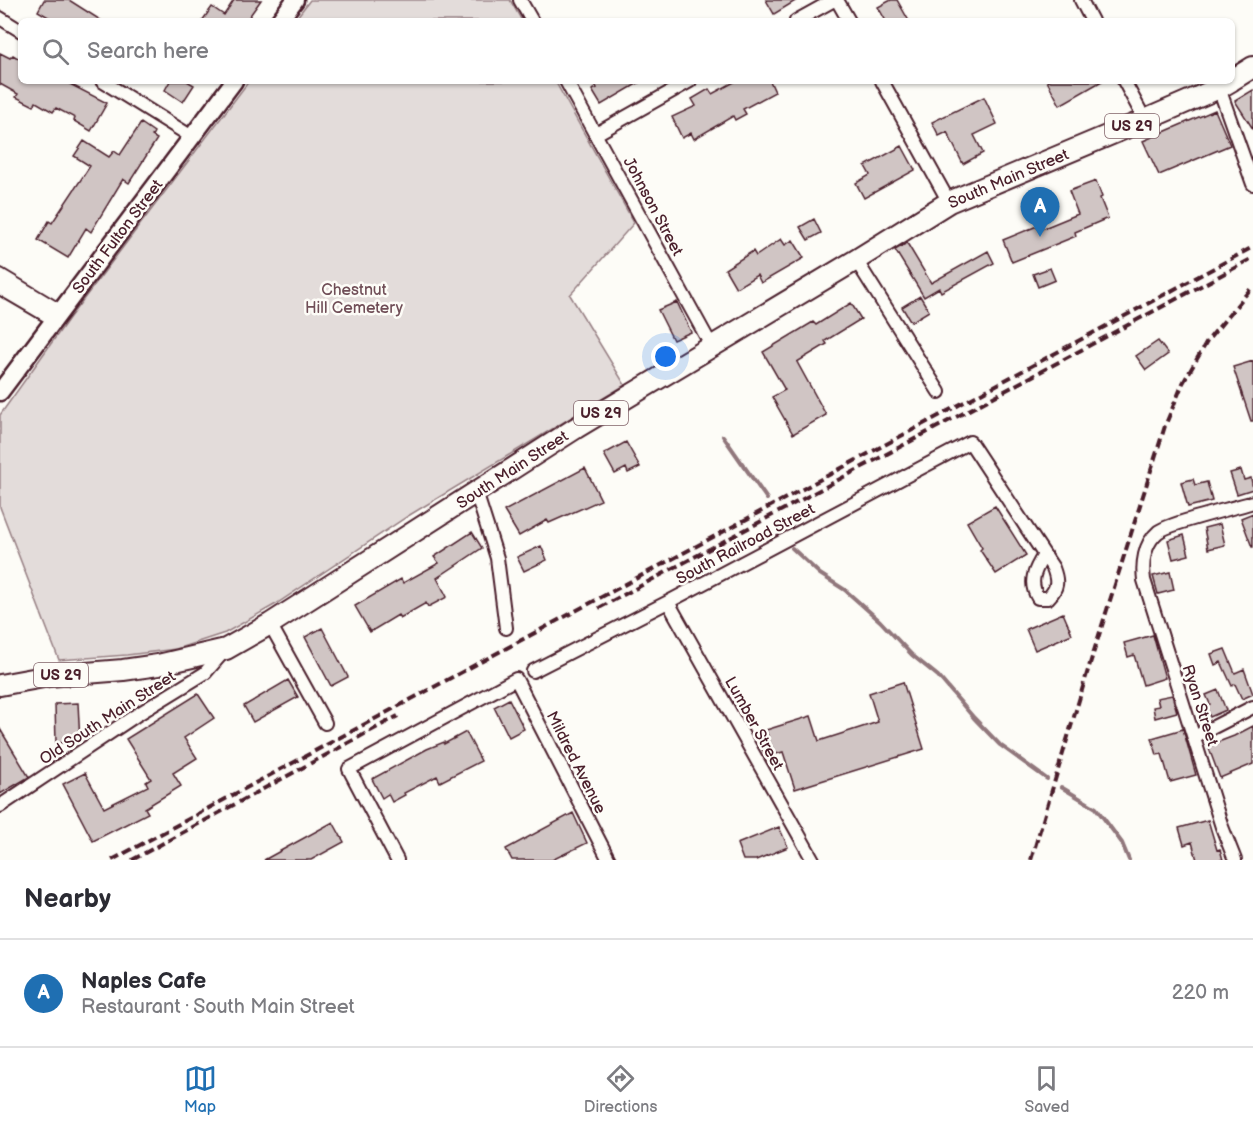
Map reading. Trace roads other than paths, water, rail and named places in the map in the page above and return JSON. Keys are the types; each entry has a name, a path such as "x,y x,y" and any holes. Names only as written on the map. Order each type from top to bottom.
{"main road":[{"name":"South Main Street","path":"1235,78 1253,67"},
{"name":"South Main Street","path":"0,685 49,676 158,665 226,649 270,624 576,428 950,202 1225,84"}],"street":[{"path":"281,18 295,0"},
{"path":"520,0 530,18"},
{"path":"802,18 836,0 847,18"},
{"path":"1081,0 1090,18"},
{"path":"0,18 18,29"},
{"path":"107,84 192,136"},
{"name":"South Fulton Street","path":"0,392 232,84"},
{"name":"Johnson Street","path":"568,84 712,347"},
{"path":"596,134 685,84"},
{"path":"884,84 950,202"},
{"path":"1126,84 1145,120"},
{"path":"1227,84 1253,184"},
{"path":"856,260 939,392"},
{"path":"0,275 56,315"},
{"path":"0,288 56,315"},
{"name":"South Railroad Street","path":"534,670 668,602 970,442 1046,558"},
{"path":"476,492 497,558 506,628"},
{"name":"Ryan Street","path":"1235,860 1222,827 1144,580 1143,558 1158,532 1253,502"},
{"name":"Lumber Street","path":"668,602 813,860"},
{"path":"270,624 325,723"},
{"name":"Old South Main Street","path":"0,807 135,716 205,673 226,649"},
{"name":"Mildred Avenue","path":"397,860 349,769 516,678 605,858"},
{"path":"1194,737 1253,707"}],"waterway":[{"path":"723,436 767,499"},
{"path":"780,525 781,534"},
{"path":"792,548 820,574 845,590 880,621 912,655 938,676 1000,745 1047,779"},
{"path":"1061,787 1096,808 1122,843 1129,860"}],"railway":[{"path":"112,860 1253,247"},
{"path":"599,608 1253,258"},
{"path":"1031,860 1165,426 1183,383 1208,340 1253,286"},
{"path":"132,860 398,716"}],"place":[{"name":"Naples Cafe","path":"1040,237"}],"park label":[{"name":"Chestnut Hill Cemetery","path":"354,298"}]}
